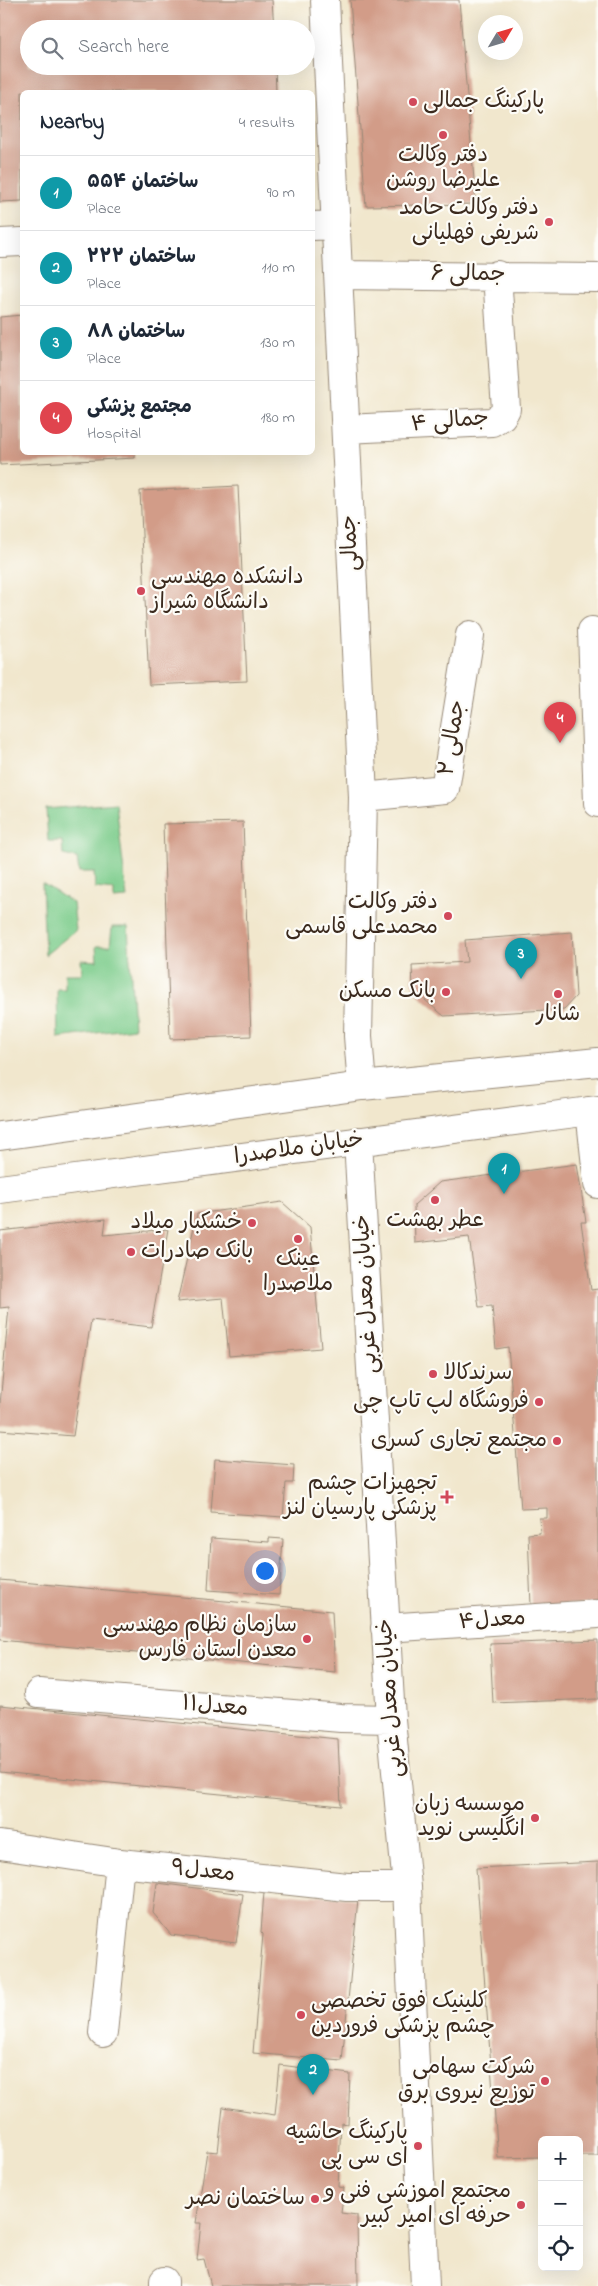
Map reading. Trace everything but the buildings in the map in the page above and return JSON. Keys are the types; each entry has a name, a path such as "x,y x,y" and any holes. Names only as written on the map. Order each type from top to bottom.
{"street":[{"name":"جمالی","path":"325,0 324,226 338,275 363,797 358,1036 362,1086"},
{"path":"0,243 20,242"},
{"name":"۶ جمالی","path":"338,275 496,275 598,278"},
{"name":"۴ جمالی","path":"346,429 492,422 502,416 506,408 496,275"},
{"path":"592,631 598,803"},
{"name":"۲ جمالی","path":"363,797 445,790 470,635"},
{"path":"0,1136 362,1086 598,1062"},
{"path":"594,1110 598,1184"},
{"name":"خیابان ملاصدرا","path":"0,1189 594,1110"},
{"name":"خیابان معدل غربی","path":"358,1141 385,1628 391,1719 407,1887 425,2286"},
{"name":"معدل۴","path":"385,1628 598,1614"},
{"name":"معدل۱۱","path":"39,1693 341,1718 391,1719"},
{"name":"معدل۹","path":"0,1845 120,1864 347,1887 407,1887"},
{"path":"103,2033 120,1864"}],"green space":[{"path":"116,803 127,898 114,899 114,890 95,888 94,872 79,872 77,858 63,855 62,841 48,841 46,809"},
{"path":"42,883 73,903 76,930 45,955"},
{"path":"112,927 128,927 134,1028 58,1038 57,989 65,989 65,974 82,974 81,960 97,961 96,946 110,946"}],"place":[{"name":"پارکینگ جمالی","path":"413,102"},
{"name":"دفتر وکالت علیرضا روشن","path":"443,135"},
{"name":"دفتر وکالت حامد شریفی فهلیانی","path":"549,222"},
{"name":"دانشکده مهندسی دانشگاه شیراز","path":"141,591"},
{"name":"مجتمع پزشکی","path":"560,743"},
{"name":"دفتر وکالت محمدعلی قاسمی","path":"448,916"},
{"name":"ساختمان ۸۸","path":"521,979"},
{"name":"بانک مسکن","path":"446,992"},
{"name":"شانار","path":"558,994"},
{"name":"ساختمان ۵۵۴","path":"504,1194"},
{"name":"عطر بهشت","path":"435,1200"},
{"name":"خشکبار میلاد","path":"252,1223"},
{"name":"عینک ملاصدرا","path":"298,1239"},
{"name":"بانک صادرات","path":"131,1252"},
{"name":"سرندکالا","path":"433,1374"},
{"name":"فروشگاه لپ تاپ چی","path":"539,1402"},
{"name":"مجتمع تجاری کسری","path":"557,1441"},
{"name":"تجهیزات چشم پزشکی پارسیان لنز","path":"447,1497"},
{"name":"سازمان نظام مهندسی معدن استان فارس","path":"307,1639"},
{"name":"موسسه زبان انگلیسی نوید","path":"535,1818"},
{"name":"کلینیک فوق تخصصی چشم پزشکی فروردین","path":"301,2015"},
{"name":"شرکت سهامی توزیع نیروی برق","path":"545,2081"},
{"name":"ساختمان ۲۲۲","path":"313,2095"},
{"name":"پارکینگ حاشیه ای سی پی","path":"418,2146"},
{"name":"ساختمان نصر","path":"315,2199"},
{"name":"مجتمع اموزشی فنی و حرفه ای امیر کبیر","path":"521,2205"}]}
